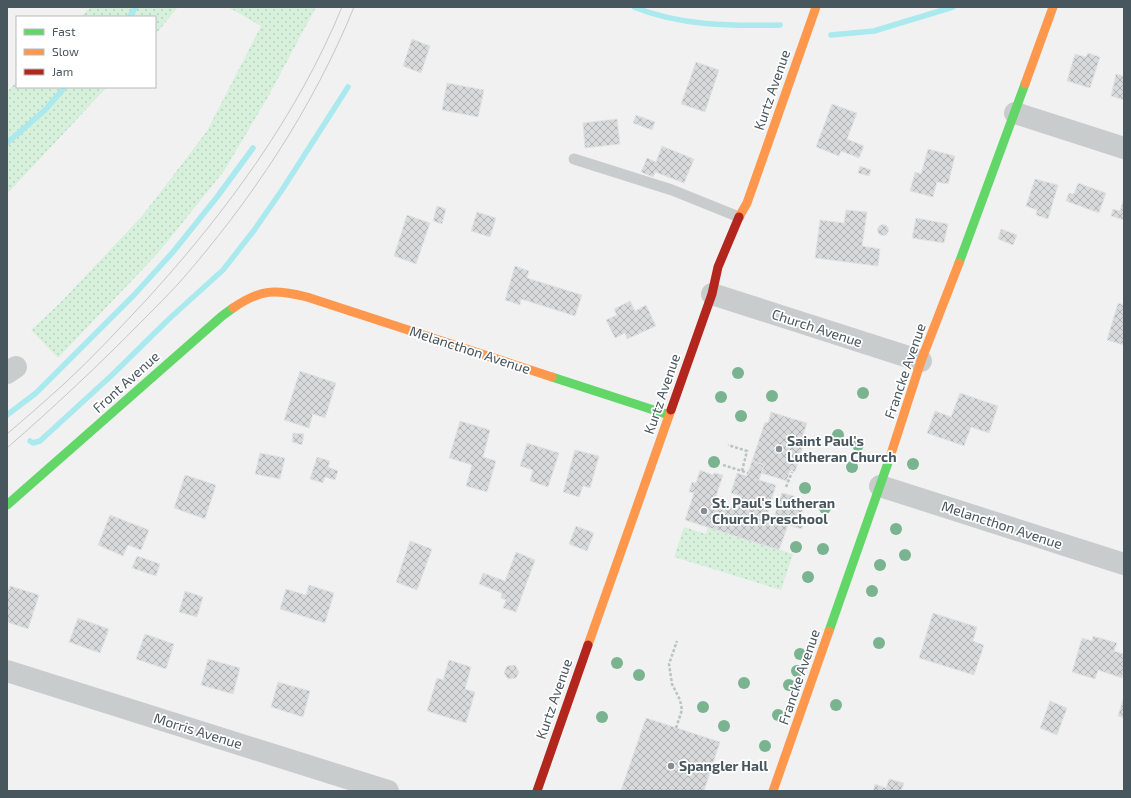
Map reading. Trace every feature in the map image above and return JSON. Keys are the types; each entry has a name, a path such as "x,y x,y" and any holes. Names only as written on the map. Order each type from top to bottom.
{"street":[{"name":"Kurtz Avenue","path":"537,791 712,294 718,267 746,203 816,7"},
{"name":"Francke Avenue","path":"773,791 880,486 922,361 976,220 1053,7"},
{"path":"1015,113 1124,148"},
{"name":"Melancthon Avenue","path":"270,291 287,292 307,297 669,415"},
{"name":"Front Avenue","path":"7,505 222,316 240,303 257,294 270,291"},
{"name":"Church Avenue","path":"712,294 922,361"},
{"name":"Melancthon Avenue","path":"880,486 1124,564"},
{"name":"Morris Avenue","path":"7,671 388,791"}],"lane":[{"path":"574,159 672,190 739,217"}],"path":[{"path":"728,445 747,451 742,471"},
{"path":"723,465 748,473"},
{"path":"786,487 792,472"},
{"path":"676,728 682,710 680,700 672,684 669,664 677,641"}],"green space":[{"path":"91,7 178,7 156,34 156,16 81,16"},
{"path":"228,7 316,7 268,97 224,171 158,253 58,358 31,330 59,304 142,216 207,131 261,26"},
{"path":"16,82 16,88 106,88 7,194 7,92"},
{"path":"684,527 706,534 708,527 793,554 781,590 674,557"}],"building":[{"path":"412,39 430,46 421,73 403,66"},
{"path":"1088,53 1100,57 1090,88 1067,81 1075,54 1086,57"},
{"path":"696,62 719,70 705,112 681,104"},
{"path":"1116,74 1124,76 1124,100 1111,96"},
{"path":"447,83 484,90 478,117 442,110"},
{"path":"832,104 857,113 847,139 864,146 859,158 841,151 839,156 816,147"},
{"path":"636,115 655,122 652,130 633,123"},
{"path":"617,119 620,144 585,148 583,123"},
{"path":"662,146 694,159 684,183 655,172 653,177 641,172 647,158 656,162"},
{"path":"928,149 955,156 948,184 937,182 933,197 910,191 915,172 921,174"},
{"path":"860,166 871,170 869,176 858,173"},
{"path":"1035,179 1058,185 1048,219 1036,215 1037,210 1026,206"},
{"path":"1078,183 1106,193 1099,213 1066,201 1069,193 1074,194"},
{"path":"1124,198 1124,220 1111,216 1113,209 1120,211"},
{"path":"437,206 446,209 442,224 433,221"},
{"path":"846,210 867,212 862,246 880,249 878,266 815,258 820,220 844,223"},
{"path":"477,212 496,218 490,237 471,231"},
{"path":"407,215 430,223 416,264 394,256"},
{"path":"916,218 948,224 944,243 912,238"},
{"path":"883,224 887,226 889,230 887,234 883,236 879,234 877,230 879,226"},
{"path":"1001,229 1017,235 1013,245 998,239"},
{"path":"515,266 529,271 527,278 582,295 575,316 521,299 520,305 505,300"},
{"path":"630,301 635,311 646,305 656,326 627,339 625,333 615,338 606,320 617,315 614,309"},
{"path":"1118,303 1124,305 1124,345 1107,340"},
{"path":"300,371 336,383 325,418 313,414 309,428 284,420"},
{"path":"960,393 998,406 989,433 971,427 964,446 927,433 935,411 951,417"},
{"name":"Saint Paul's Lutheran Church","path":"771,412 807,423 803,435 806,436 795,472 790,470 787,481 761,473 764,465 752,461 765,422 768,423"},
{"path":"460,421 490,430 483,457 496,461 487,492 466,486 472,465 449,458"},
{"path":"293,433 304,434 302,445 292,442"},
{"path":"527,443 559,453 548,487 530,481 533,470 520,466"},
{"path":"575,450 599,456 590,488 583,486 579,497 563,492"},
{"path":"260,453 285,458 280,479 255,474"},
{"path":"317,457 330,461 328,467 338,471 335,480 325,477 323,483 310,479"},
{"path":"752,461 764,465 759,480 776,485 767,515 774,517 782,493 794,496 792,501 805,504 801,517 805,518 802,529 788,525 779,550 685,520 694,493 689,492 692,482 696,483 700,470 713,475 714,473 723,475 716,496 725,498 723,504 737,509 741,496 731,493 737,473 747,476"},
{"path":"185,475 216,485 205,519 174,508"},
{"path":"110,515 149,530 141,550 128,545 123,556 98,545"},
{"path":"576,526 594,533 587,551 569,544"},
{"path":"410,541 432,549 417,590 396,582"},
{"path":"516,552 535,560 516,612 503,608 506,600 501,598 502,593 479,584 483,573 505,581"},
{"path":"137,556 160,564 156,576 132,568"},
{"path":"309,585 334,593 325,623 280,609 286,589 306,595"},
{"path":"10,586 39,595 28,629 7,622 7,595"},
{"path":"185,591 203,597 197,617 179,612"},
{"path":"933,613 977,627 973,641 984,645 974,675 919,658"},
{"path":"78,618 109,629 100,653 69,642"},
{"path":"145,634 174,644 166,669 136,659"},
{"path":"1093,636 1117,643 1114,651 1124,654 1124,670 1122,678 1098,670 1095,679 1072,672 1082,638 1092,641"},
{"path":"208,659 240,668 233,694 201,685"},
{"path":"449,660 471,667 465,689 475,692 466,723 427,711 437,678 443,680"},
{"path":"515,665 519,672 516,678 508,679 504,673 507,666"},
{"path":"278,682 310,691 303,717 271,707"},
{"path":"1123,699 1124,700 1124,718 1118,716"},
{"path":"1050,701 1067,708 1057,735 1040,728"},
{"name":"Spangler Hall","path":"646,718 720,742 704,791 621,790"},
{"path":"889,779 904,783 901,791 873,791 875,784 886,788"}],"waterway":[{"path":"130,16 136,7"},
{"path":"634,7 669,18 706,24 780,25"},
{"path":"831,35 874,31 953,7"},
{"path":"30,441 33,443 40,441 223,270 255,229 282,190 348,87"},
{"path":"7,143 45,110 64,88"},
{"path":"7,415 36,393 134,295 173,252 217,197 253,148"}],"tram line":[{"path":"7,434 64,384 96,353 148,298 205,231 258,161 282,124 304,86 342,7"},
{"path":"7,448 126,337 179,283 206,252 255,186 300,117 338,44 354,7"}],"traffic: fast":[{"path":"959,263 1025,84"},
{"path":"7,505 233,308"},
{"path":"552,377 669,415"},
{"path":"829,631 890,457"}],"traffic: slow":[{"path":"739,217 747,203 816,7"},
{"path":"1025,84 1053,7"},
{"path":"890,457 921,361 959,263"},
{"path":"233,308 252,297 268,292 295,294 552,377"},
{"path":"588,645 671,410"},
{"path":"773,791 829,631"}],"traffic: jam":[{"path":"671,410 712,294 718,267 739,217"},
{"path":"537,791 588,645"}],"place":[{"name":"Saint Paul's Lutheran Church","path":"779,449"},
{"name":"St. Paul's Lutheran Church Preschool","path":"704,511"},
{"name":"Spangler Hall","path":"671,766"}]}
